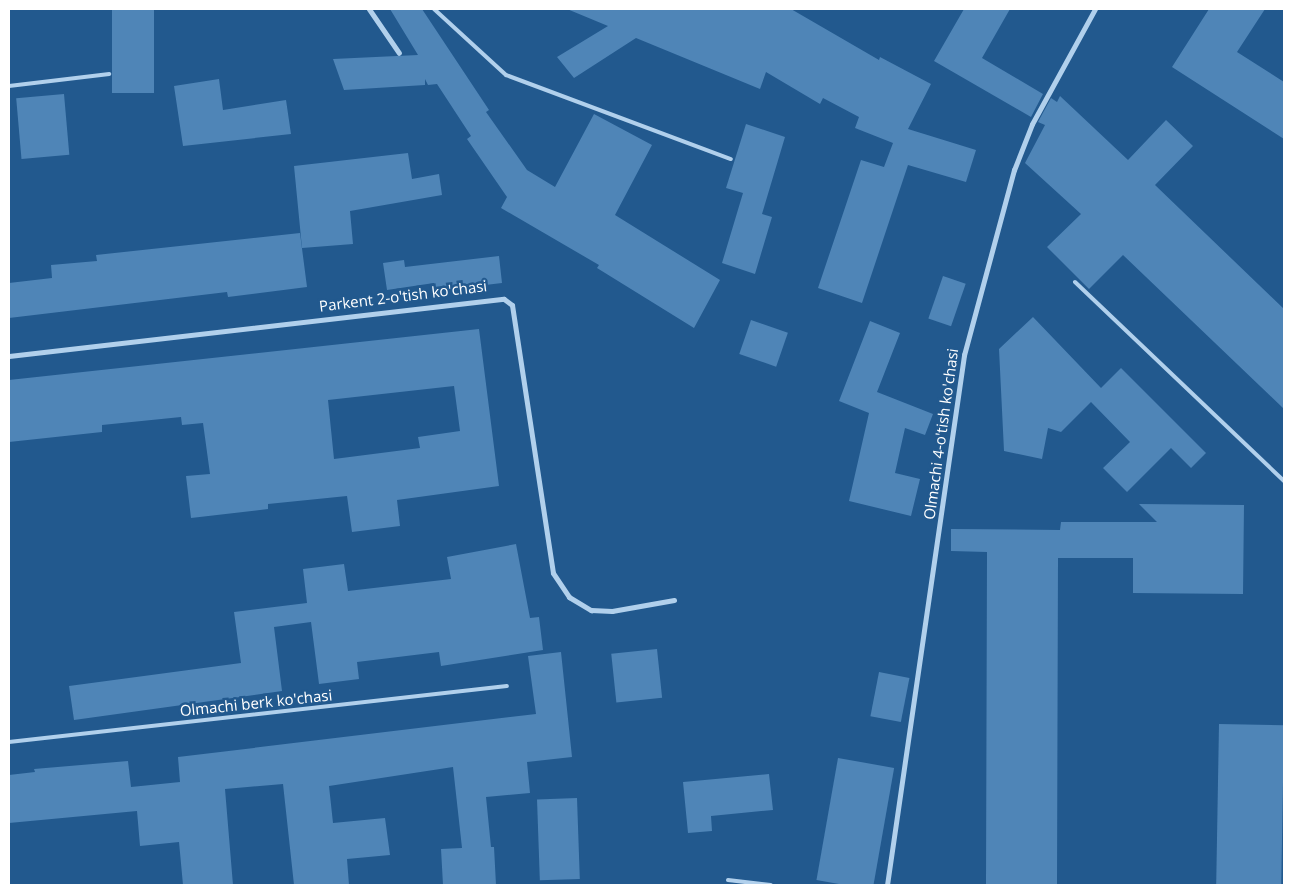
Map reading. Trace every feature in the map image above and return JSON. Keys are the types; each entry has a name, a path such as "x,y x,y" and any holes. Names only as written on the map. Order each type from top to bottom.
{"street":[{"path":"369,9 398,53"},
{"name":"Olmachi 4-o'tish ko'chasi","path":"887,885 964,355 1014,170 1032,124 1096,9"},
{"name":"Parkent 2-o'tish ko'chasi","path":"9,356 504,299 512,305 553,573 569,597 591,610 612,611 674,600"}],"lane":[{"path":"434,9 506,75 731,159"},
{"path":"9,86 109,74"},
{"path":"1075,282 1284,481"},
{"name":"Olmachi berk ko'chasi","path":"9,742 507,686"},
{"path":"728,880 771,885"}],"building":[{"path":"112,9 154,9 154,93 112,93"},
{"path":"390,9 422,9 489,110 486,112 527,170 555,187 594,114 652,145 615,215 720,280 694,328 597,268 599,265 501,208 507,197 467,139 471,136 437,84 428,85 425,79 425,85 344,90 333,59 418,55"},
{"path":"567,9 791,9 879,60 880,57 931,84 908,129 976,150 966,182 908,165 862,303 818,288 861,160 884,167 893,143 855,128 859,117 823,98 820,104 766,72 760,89 636,38 574,78 557,57 608,26"},
{"path":"964,9 1010,9 982,58 1043,94 1031,117 934,61"},
{"path":"1209,9 1265,9 1237,52 1284,82 1284,139 1172,67"},
{"path":"219,79 223,110 286,100 291,134 183,146 174,86"},
{"path":"64,94 69,155 21,159 16,98"},
{"path":"1060,96 1128,160 1166,120 1193,146 1155,185 1284,309 1284,409 1123,255 1089,289 1047,247 1081,214 1025,163 1045,125 1038,122 1051,98 1057,102"},
{"path":"746,124 785,137 762,214 772,217 755,274 722,263 743,193 726,188"},
{"path":"408,153 412,179 439,174 442,195 350,211 353,244 302,248 294,166"},
{"path":"300,233 307,287 228,297 227,292 9,318 9,283 52,278 51,265 97,261 96,255"},
{"path":"499,256 502,283 435,291 434,283 387,290 383,263 404,260 405,267"},
{"path":"943,276 966,284 951,326 928,319"},
{"path":"1033,317 1101,388 1121,368 1206,453 1191,468 1171,448 1127,492 1103,468 1130,442 1091,402 1061,432 1048,428 1042,459 1004,451 999,349"},
{"path":"751,320 788,333 776,367 739,354"},
{"path":"870,321 900,333 877,392 933,414 925,435 905,428 895,473 920,479 911,516 849,501 869,413 839,401"},
{"path":"479,329 499,486 397,500 400,526 352,532 347,496 268,504 268,509 191,518 186,476 210,474 203,423 182,425 181,417 102,425 102,432 9,442 9,380","holes":["454,386 460,431 418,437 420,448 334,459 328,400"]},
{"path":"1139,504 1244,505 1243,594 1133,593 1133,558 1058,558 1057,885 986,885 987,552 951,551 951,529 1060,530 1061,522 1157,522"},
{"path":"516,544 530,618 539,617 543,650 441,666 439,652 357,662 359,679 319,684 311,622 274,627 282,691 74,720 69,686 241,663 234,612 307,603 303,569 344,564 348,591 451,579 447,557"},
{"path":"657,649 662,698 616,703 611,654"},
{"path":"561,652 572,757 527,762 530,793 486,797 491,847 494,847 496,885 443,885 441,849 462,848 453,767 329,786 333,823 385,818 390,855 347,859 349,885 294,885 283,784 225,789 233,885 183,885 179,842 140,846 137,811 9,823 9,775 35,772 34,769 128,761 131,787 180,782 178,757 536,714 528,656"},
{"path":"879,672 909,678 901,722 870,716"},
{"path":"1219,724 1284,725 1281,885 1216,885"},
{"path":"838,758 894,768 873,885 844,885 816,880"},
{"path":"769,774 773,810 711,816 712,831 688,833 683,782"},
{"path":"577,798 580,879 540,880 537,799"}]}
